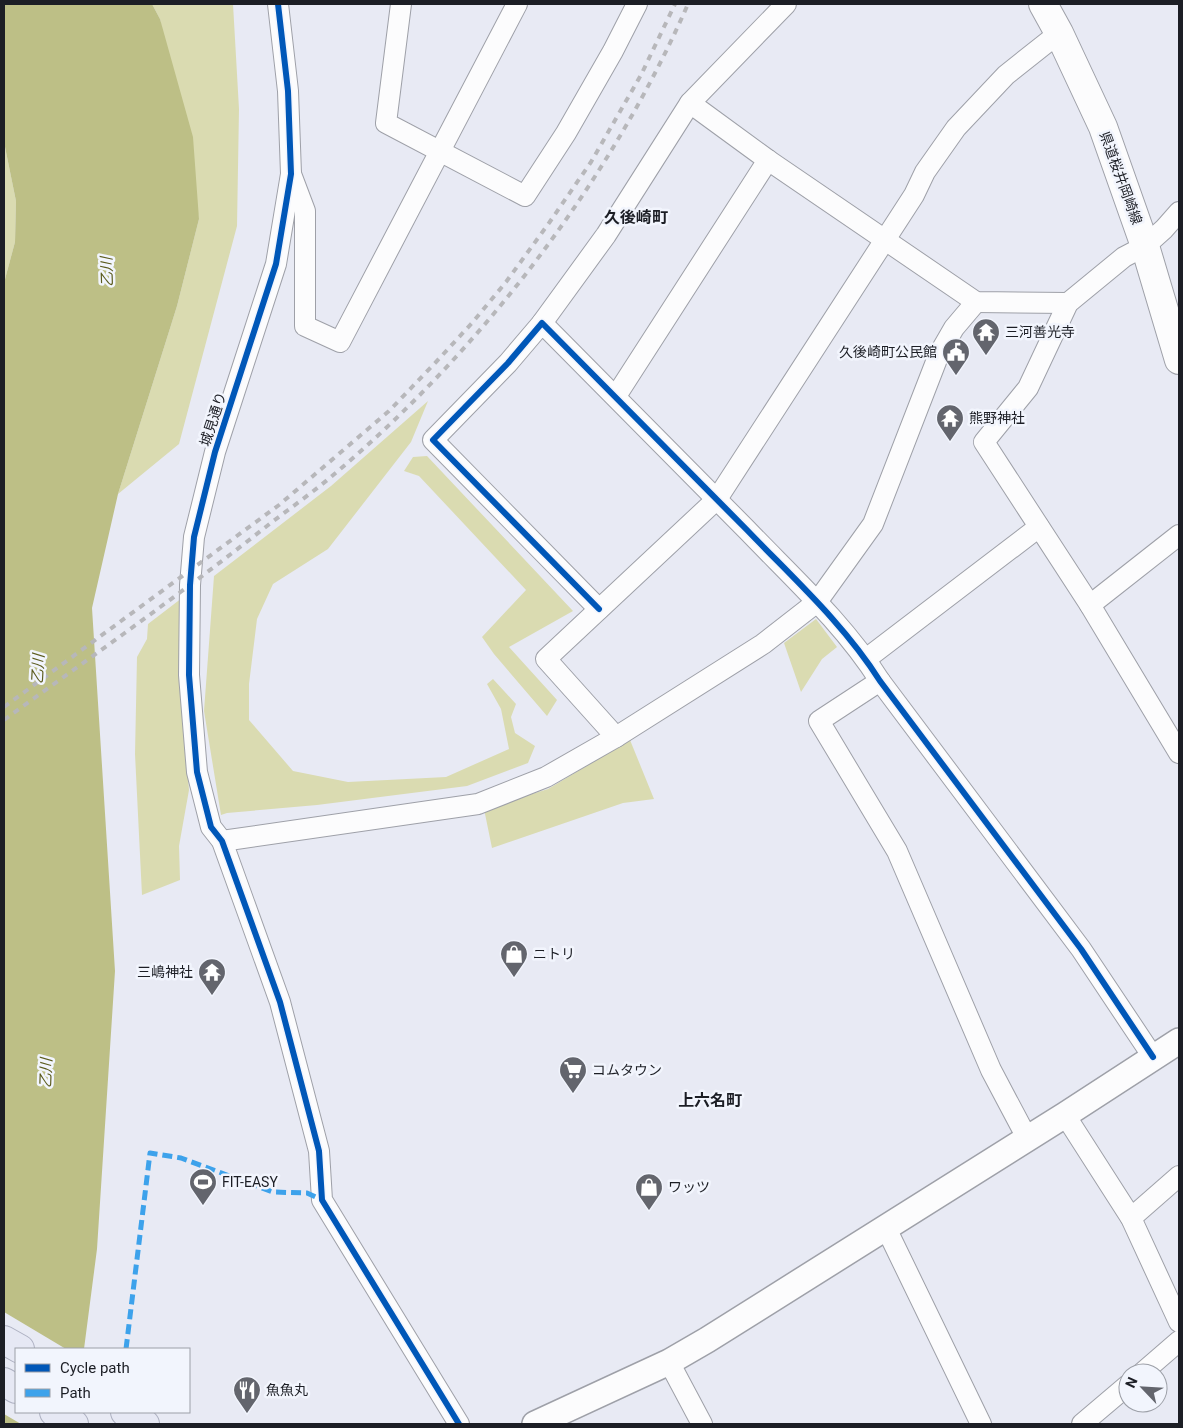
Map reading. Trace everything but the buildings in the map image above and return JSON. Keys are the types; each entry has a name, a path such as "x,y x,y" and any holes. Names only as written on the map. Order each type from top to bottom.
{"highway":[{"path":"4,1340 18,1348"},
{"path":"4,1382 15,1388"},
{"path":"56,1413 74,1424"},
{"path":"127,1413 145,1424"}],"main road":[{"name":"県道桜井岡崎線","path":"1043,4 1059,33 1103,127 1144,246 1179,360"}],"street":[{"name":"城見通り","path":"278,4 288,91 291,174 276,264 215,452 194,537 190,585 190,675 197,772 211,827 222,841 280,1002 319,1151 322,1200 459,1424"},
{"path":"401,4 386,123 525,196 566,133 613,51 637,4"},
{"path":"291,174 305,211 305,326 340,342 517,4"},
{"path":"600,609 433,440 508,363 542,323 606,235 690,103 786,4"},
{"path":"616,737 546,659 717,499 914,195 925,172 956,128 1006,75 1059,33"},
{"path":"690,103 768,160 976,302 1068,303"},
{"path":"616,396 768,160"},
{"path":"1179,212 1164,229 1144,246 1124,257 1068,303 1028,388 984,442 1090,605 1179,753"},
{"path":"222,841 478,804 546,777 616,737 763,644 817,602 873,524 939,354 954,328 976,302"},
{"path":"542,323 817,602 866,659 880,681 1081,949 1153,1057"},
{"path":"866,659 1039,527"},
{"path":"1090,605 1179,535"},
{"path":"880,681 819,721 897,851 991,1070 1027,1138"},
{"path":"535,1424 669,1362 707,1340 1179,1040"},
{"path":"1065,1114 1131,1218 1179,1322"},
{"path":"1131,1218 1179,1176"},
{"path":"886,1228 981,1424"},
{"path":"1154,1363 1179,1341"},
{"path":"669,1362 702,1424"},
{"path":"1082,1424 1118,1393"}],"shaded area":[{"path":"152,4 233,4 239,109 237,226 179,444 118,494 177,306 199,219 160,19"},
{"path":"4,142 16,201 15,242 4,283"},
{"path":"428,401 411,442 328,549 273,584 257,619 249,684 249,720 293,771 348,782 446,777 509,749 501,709 487,684 493,679 516,704 511,717 515,733 535,746 528,763 467,786 221,815 204,711 214,576 331,486"},
{"path":"427,456 573,611 509,647 557,700 547,716 494,654 482,637 526,590 419,476 404,471 413,457"},
{"path":"182,598 181,694 189,790 179,846 180,880 142,895 135,754 137,657 147,639 148,624"},
{"path":"816,619 837,647 822,659 801,692 784,643"},
{"path":"630,740 654,799 623,803 492,848 484,809 548,789"}],"water":[{"name":"乙川","path":"4,4 152,4 160,19 193,137 199,219 177,306 118,494 92,608 115,971 97,1249 84,1348 15,1348 15,1413 75,1424 4,1424 4,283 15,242 16,201 4,142"}],"pier":[{"path":"4,1312 64,1348 15,1348 15,1413 79,1413 77,1424 21,1424 4,1414"}],"railway":[{"path":"4,707 279,505 389,411 436,362 506,282 591,162 641,75 675,4"},
{"path":"4,720 173,598 317,488 387,427 440,375 490,319 537,260 580,199 620,135 656,70 688,4"}],"marked path":[{"path":"126,1348 150,1153 181,1158 273,1192 307,1193 322,1200"}],"cycle path":[{"path":"278,4 288,91 291,174 276,264 215,452 194,537 190,585 189,675 197,772 211,827 222,841 280,1002 319,1151 322,1200 459,1424"},
{"path":"599,609 433,440 508,363 542,323 800,584 851,640 1081,949 1153,1057"}],"place":[{"name":"三河善光寺","path":"986,356"},
{"name":"久後崎町公民館","path":"956,376"},
{"name":"熊野神社","path":"950,442"},
{"name":"ニトリ","path":"514,978"},
{"name":"三嶋神社","path":"212,996"},
{"name":"コムタウン","path":"573,1094"},
{"name":"FIT-EASY","path":"203,1206"},
{"name":"ワッツ","path":"649,1211"},
{"name":"魚魚丸","path":"247,1414"}],"district":[{"name":"久後崎町","path":"636,217"},
{"name":"上六名町","path":"710,1100"}]}
